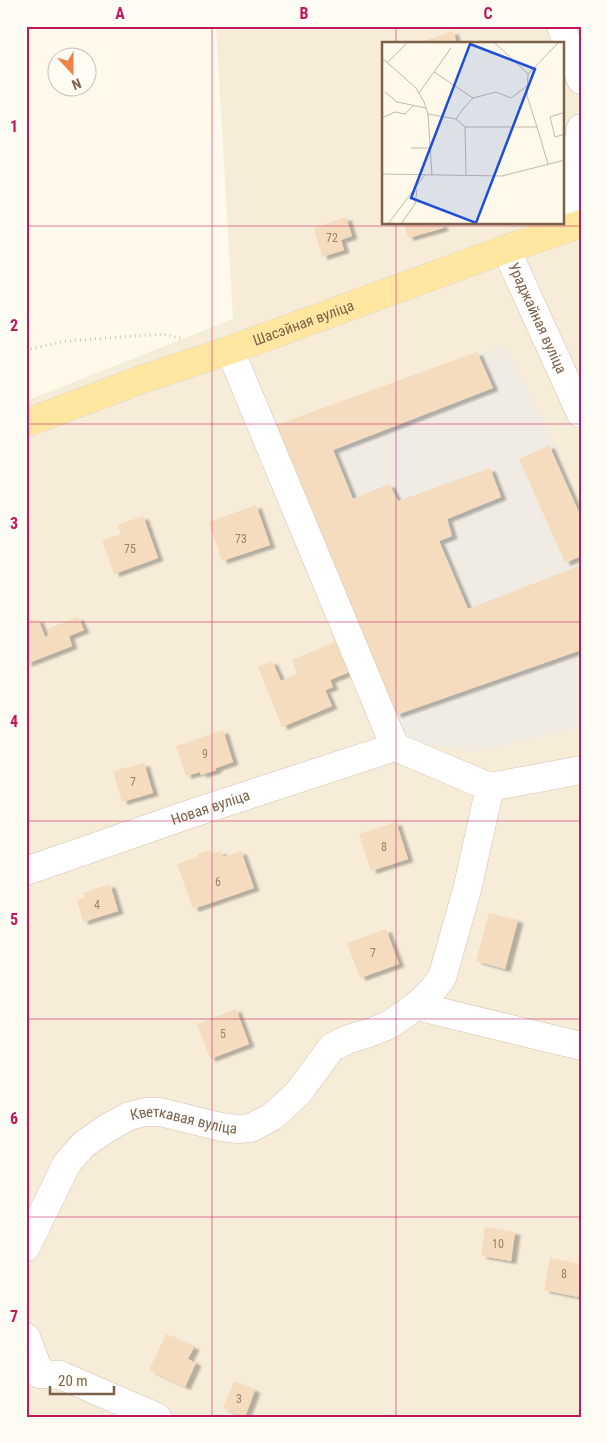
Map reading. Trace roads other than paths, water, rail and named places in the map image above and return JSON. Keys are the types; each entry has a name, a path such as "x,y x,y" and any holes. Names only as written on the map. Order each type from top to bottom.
{"main road":[{"name":"Шасэйная вуліца","path":"26,423 143,379 230,350 506,249 572,227"}],"street":[{"path":"561,26 581,80"},
{"path":"572,227 581,128"},
{"name":"Ураджайная вуліца","path":"506,249 581,414"},
{"path":"230,350 395,747 490,788 581,770"},
{"name":"Новая вуліца","path":"26,871 193,812 395,747"},
{"name":"Кветкавая вуліца","path":"26,1247 67,1163 84,1144 109,1128 129,1116 145,1112 160,1112 221,1127 251,1128 273,1116 298,1093 332,1047 349,1038 369,1033 389,1024 416,1006 442,978 467,890 490,788"},
{"path":"416,1006 581,1046"},
{"path":"26,1337 33,1380 60,1375 158,1417"}]}
